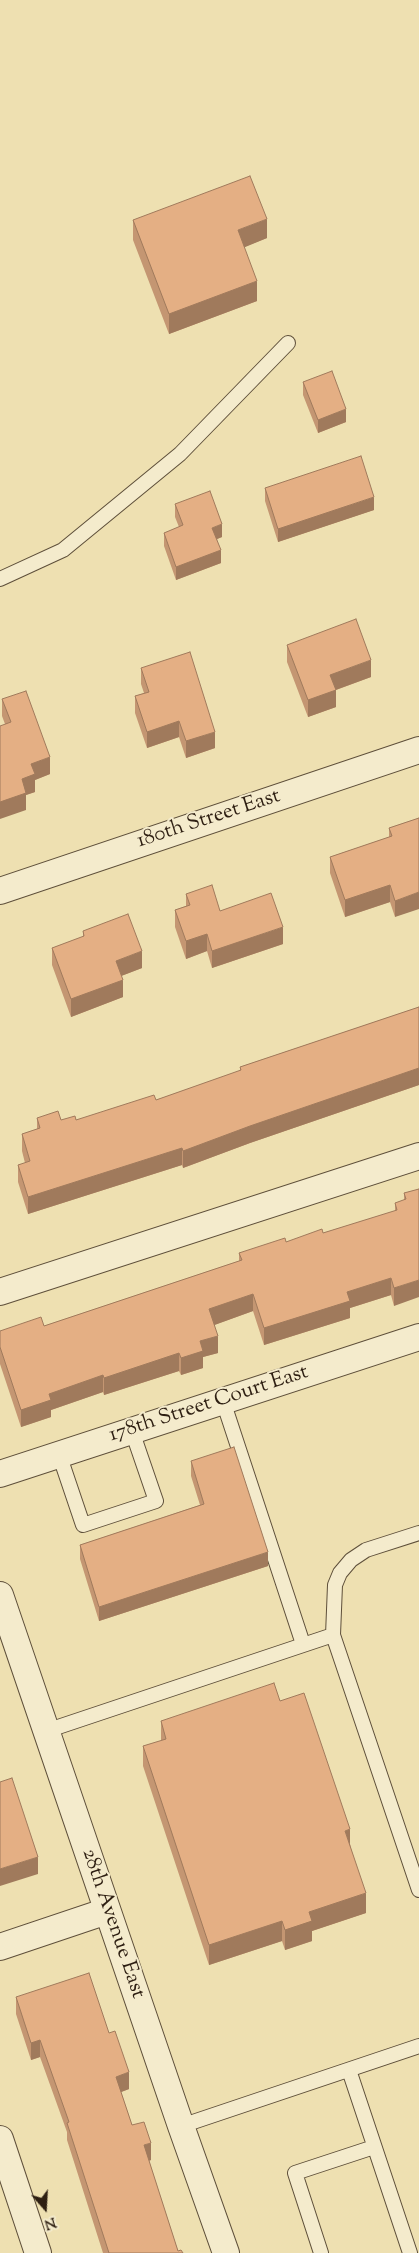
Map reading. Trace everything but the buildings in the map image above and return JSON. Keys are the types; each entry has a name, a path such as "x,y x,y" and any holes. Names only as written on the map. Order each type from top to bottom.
{"street":[{"name":"180th Street East","path":"0,891 419,750"},
{"path":"0,1292 419,1156"},
{"name":"178th Street Court East","path":"0,1474 419,1337"},
{"name":"28th Avenue East","path":"0,1595 180,2126 226,2253"},
{"path":"0,1947 107,1911"},
{"path":"0,2139 38,2253"}],"lane":[{"path":"0,579 63,550 180,454 288,343"},
{"path":"223,1401 303,1644"},
{"path":"59,1454 83,1525 156,1501 132,1430"},
{"path":"419,1533 366,1550 352,1560 340,1574 335,1585 333,1635 419,1890"},
{"path":"46,1731 333,1635"},
{"path":"180,2126 419,2046"},
{"path":"349,2070 410,2253"},
{"path":"321,2253 295,2173 374,2147"}]}
